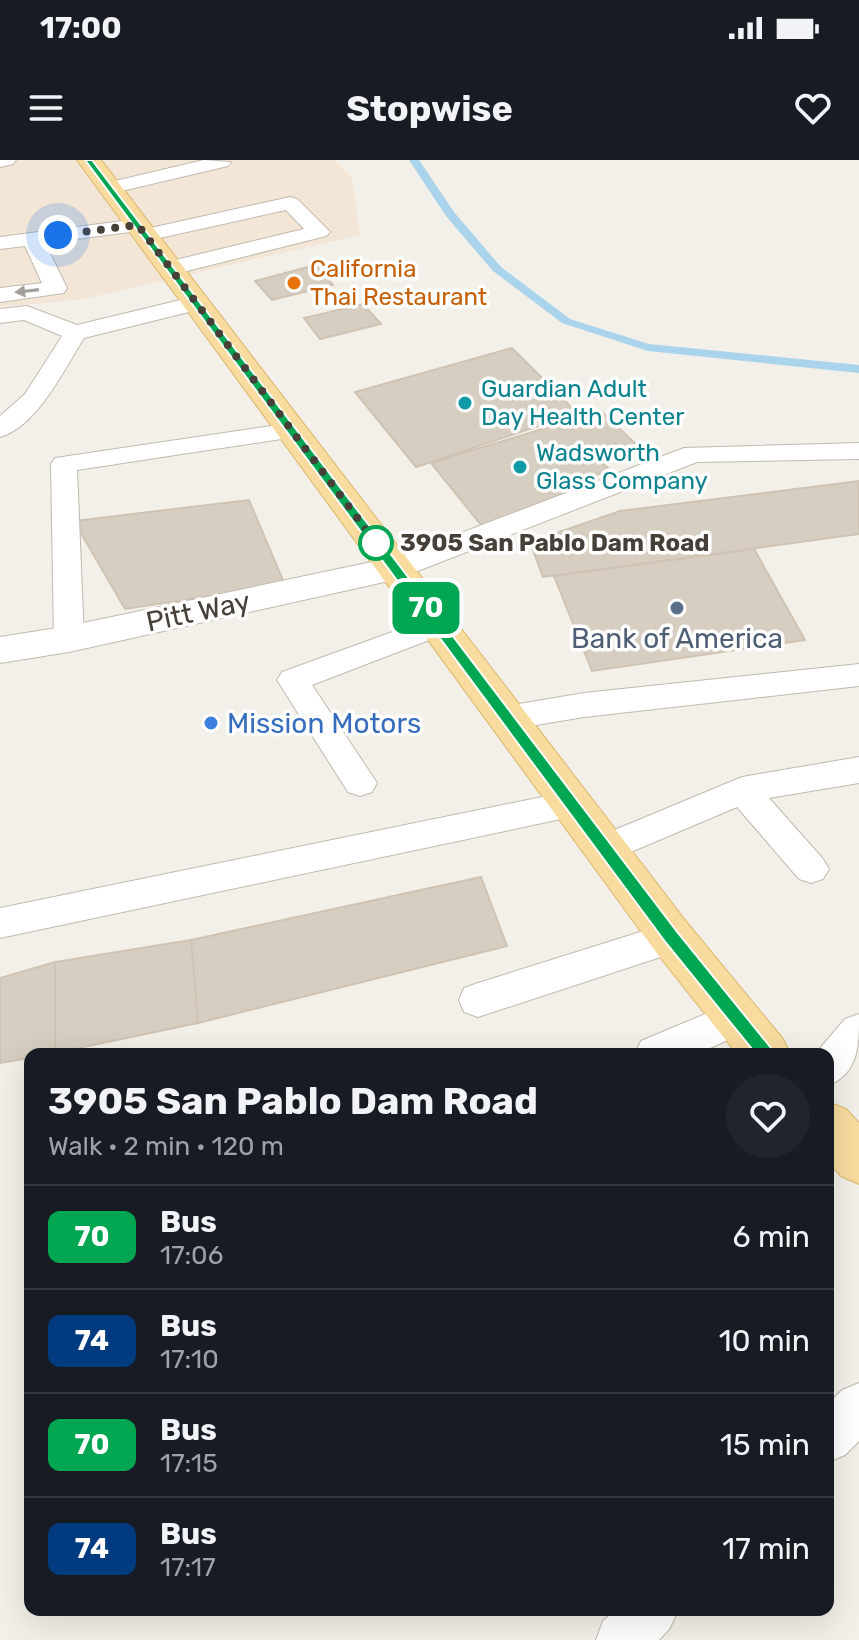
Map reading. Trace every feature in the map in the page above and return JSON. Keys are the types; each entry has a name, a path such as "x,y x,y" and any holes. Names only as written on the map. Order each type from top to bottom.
{"main road":[{"path":"99,174 672,938 761,1048"},
{"path":"834,1132 859,1159"}],"street":[{"name":"Pitt Way","path":"0,650 69,639 395,569"}],"lane":[{"path":"0,161 6,160"},
{"path":"99,174 221,162 219,160"},
{"path":"0,243 142,230 290,203 319,232 171,268"},
{"path":"0,295 56,288 32,238"},
{"path":"0,316 27,313 75,333 197,303"},
{"path":"0,429 34,399 75,333"},
{"path":"69,639 64,464 292,431"},
{"path":"395,569 693,454 859,451"},
{"path":"360,783 293,680 439,625"},
{"path":"507,718 584,705 859,675"},
{"path":"605,849 742,790 859,770"},
{"path":"742,790 811,869"},
{"path":"0,923 571,804"},
{"path":"478,1000 672,938"},
{"path":"668,1048 736,1018"},
{"path":"834,1061 859,1031"},
{"path":"834,1432 859,1407"},
{"path":"622,1640 646,1616"}],"shaded area":[{"path":"0,160 335,160 352,178 360,235 84,299 0,307"}],"building":[{"name":"California Thai Restaurant","path":"316,265 333,285 272,300 255,281"},
{"path":"363,304 381,324 320,339 304,318"},
{"name":"Guardian Adult Day Health Center","path":"512,348 577,413 416,467 355,392"},
{"name":"Wadsworth Glass Company","path":"601,411 639,447 626,451 616,443 589,451 610,470 588,478 595,488 481,525 431,463"},
{"path":"859,481 859,534 543,577 530,542 620,511"},
{"path":"249,500 285,585 125,609 74,521"},
{"name":"Bank of America","path":"754,549 805,640 592,671 554,576"},
{"path":"481,877 507,946 198,1023 191,940"},
{"path":"191,940 198,1023 79,1048 55,1048 55,962"},
{"path":"55,962 55,1048 24,1048 24,1059 0,1063 0,978"}],"waterway":[{"path":"414,160 450,214 497,269 566,321 648,347 859,369"}],"bus line":[{"name":"70","path":"89,160 672,938 761,1048"}],"place":[{"name":"California Thai Restaurant","path":"294,283"},
{"name":"Guardian Adult Day Health Center","path":"465,403"},
{"name":"Wadsworth Glass Company","path":"520,467"},
{"name":"3905 San Pablo Dam Road","path":"376,543"},
{"name":"Bank of America","path":"677,608"},
{"name":"Mission Motors","path":"211,723"}],"route":[{"path":"58,235 138,225 376,543"}]}
